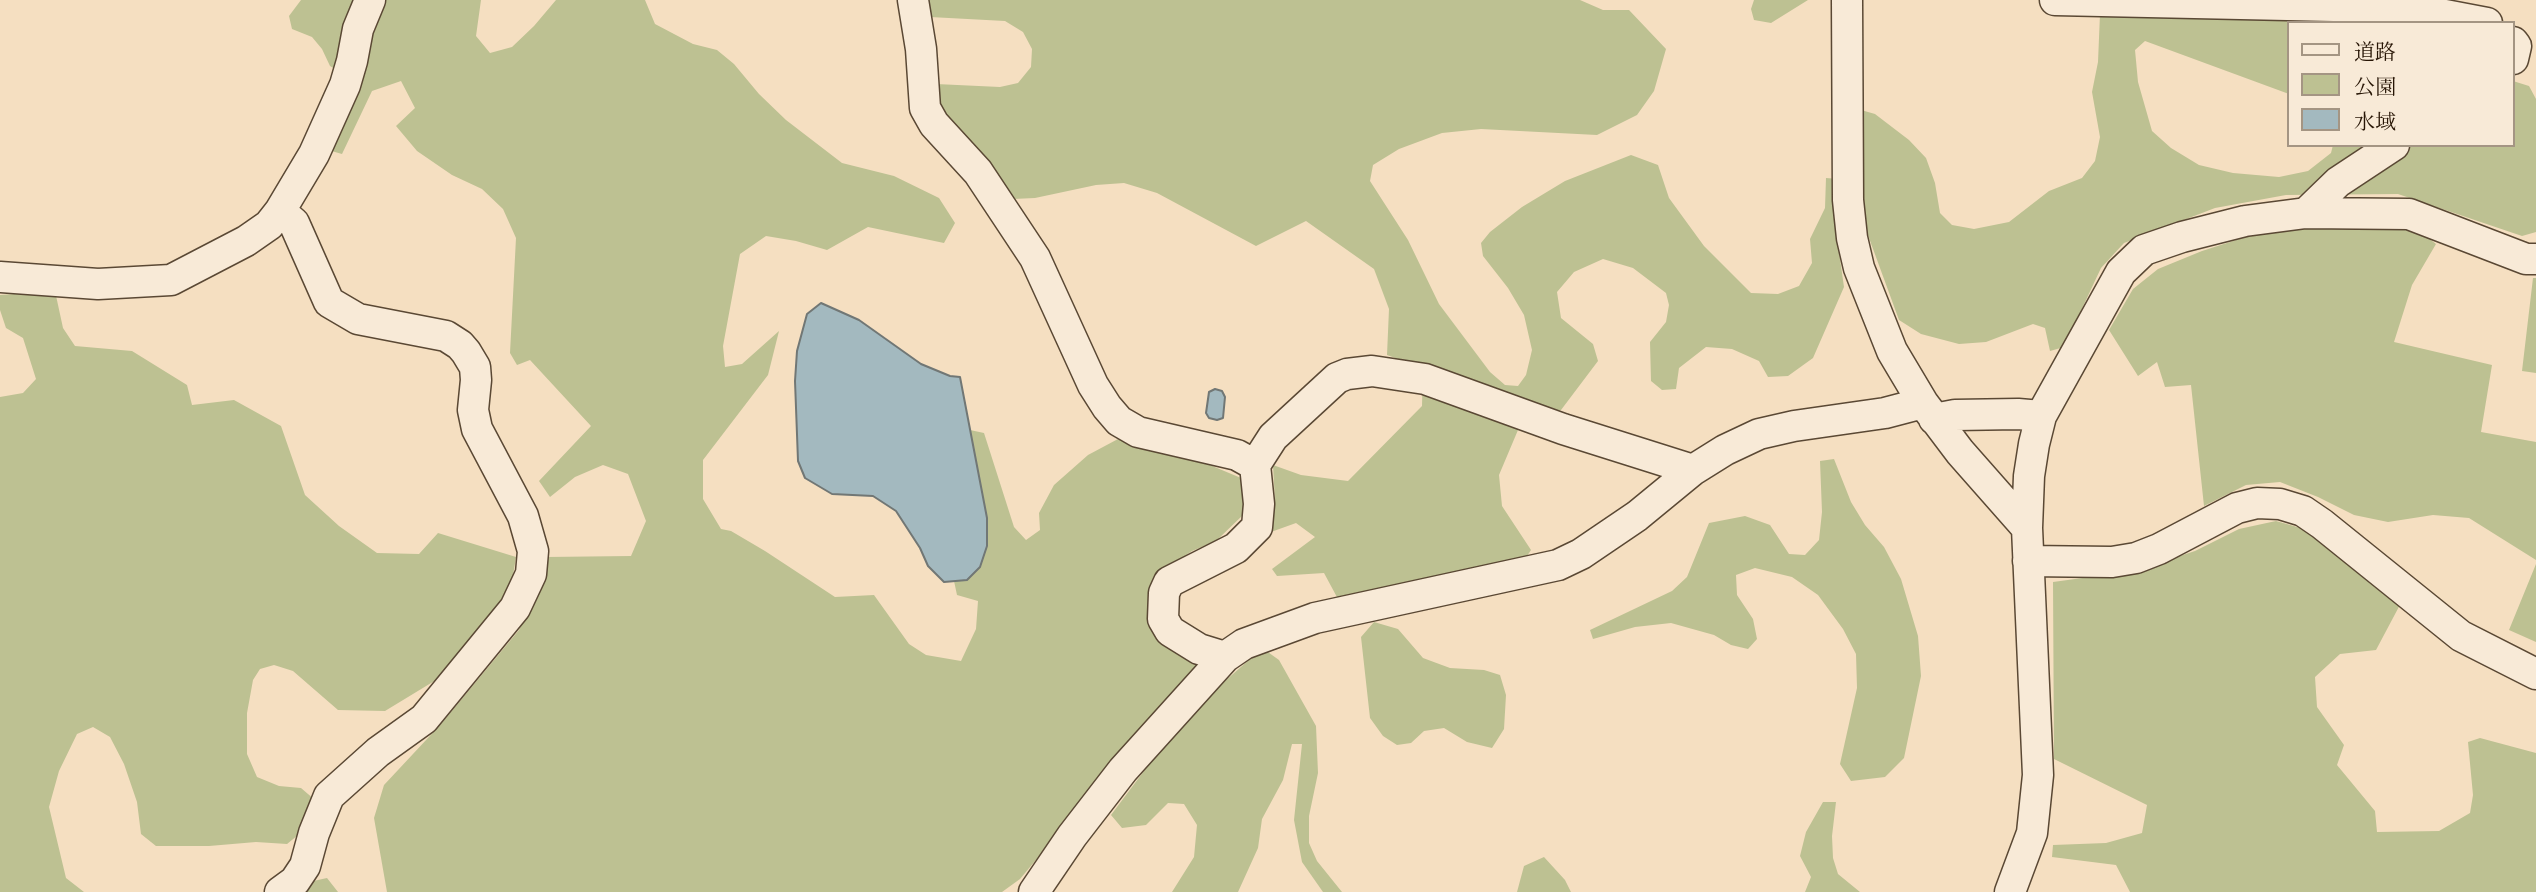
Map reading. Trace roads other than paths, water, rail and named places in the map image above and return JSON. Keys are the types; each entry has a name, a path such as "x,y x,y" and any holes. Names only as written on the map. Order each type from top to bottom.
{"street":[{"path":"0,277 98,284 172,280 246,241 269,225 314,154 345,85 358,29 370,0"},
{"path":"913,0 921,49 925,108 934,124 978,172 1035,258 1093,385 1107,407 1119,421 1138,432 1237,455 1255,465"},
{"path":"1847,0 1848,200 1852,238 1859,268 1892,351 1928,411 2027,528"},
{"path":"2055,0 2380,7 2419,10 2477,21"},
{"path":"2306,213 2338,182 2391,147"},
{"path":"280,211 294,223 329,302 358,319 446,336 466,352 475,367 473,410 477,429 523,516 533,551 531,574 508,617 424,719 378,752 329,796 314,833 305,866 295,881 280,892"},
{"path":"2010,892 2032,833 2038,775 2027,528 2029,476 2034,444 2041,416 2121,272 2144,250 2182,237 2245,221 2306,213 2409,214 2526,259 2536,259"},
{"path":"1225,657 1199,649 1170,631 1163,619 1164,593 1170,582 1236,548 1257,527 1259,504 1255,465 1273,437 1337,378 1347,374 1372,371 1425,379 1563,429 1693,470"},
{"path":"1034,892 1065,845 1123,770 1225,657 1244,643 1315,618 1558,565 1581,554 1637,516 1693,470 1725,450 1759,434 1885,412 1928,411 1955,415 2041,416"},
{"path":"2028,561 2112,562 2136,558 2160,549 2237,508 2257,503 2280,504 2303,511 2322,524 2461,636 2536,674"}],"water":[{"path":"821,303 859,320 921,364 950,376 960,377 987,518 987,546 980,567 967,580 944,582 928,566 920,548 896,511 873,496 832,494 805,478 798,461 795,381 797,351 807,314"},
{"path":"1215,389 1222,391 1225,397 1223,418 1217,420 1209,418 1206,413 1209,392"}]}
